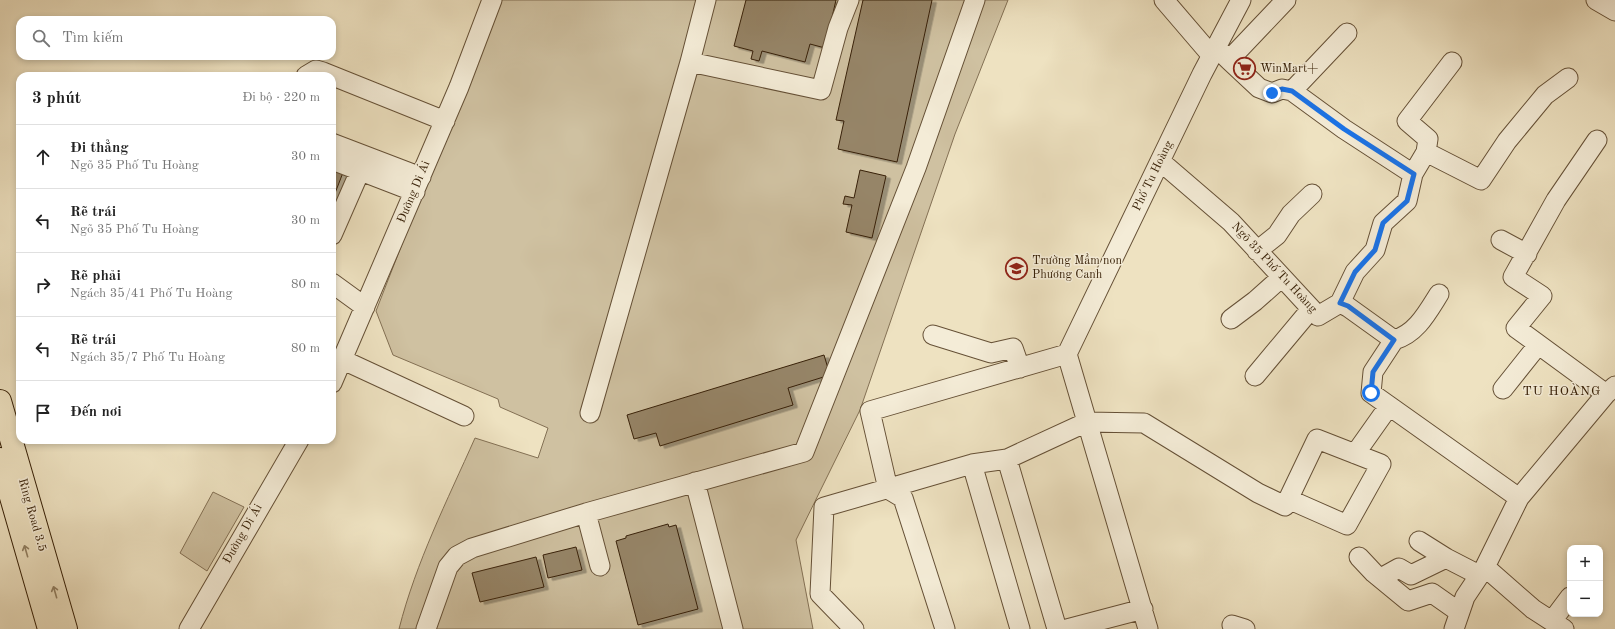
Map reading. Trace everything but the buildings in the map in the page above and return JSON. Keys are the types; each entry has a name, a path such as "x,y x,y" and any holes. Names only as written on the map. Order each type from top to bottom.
{"main road":[{"name":"Ring Road 3.5","path":"0,401 66,629"},
{"path":"0,459 49,629"}],"street":[{"name":"Đường Di Ái","path":"336,375 445,120 492,0"},
{"path":"590,413 690,62 706,0"},
{"path":"690,62 821,90 838,28 849,0"},
{"path":"426,629 448,567 457,556 486,543 586,513 804,452 916,168 975,0"},
{"path":"1164,0 1219,54 1258,88 1272,93 1282,89 1292,91 1344,129 1414,174"},
{"name":"Phố Tu Hoàng","path":"1067,354 1160,161 1219,54 1241,0"},
{"path":"1219,54 1286,0"},
{"path":"1596,0 1615,11"},
{"path":"1292,91 1347,33"},
{"path":"1394,340 1348,306 1340,303 1355,272 1375,250 1383,223 1407,201 1414,174 1426,152 1428,139 1407,121 1452,62"},
{"path":"313,72 316,70 323,72"},
{"path":"336,77 445,120"},
{"path":"1426,152 1480,180 1507,140 1545,95 1568,78"},
{"path":"1359,557 1408,601 1432,593 1456,620 1519,498 1610,390 1538,345 1516,328 1542,296 1513,277 1556,200 1598,140"},
{"path":"336,145 418,184"},
{"name":"Ngõ 35 Phố Tu Hoàng","path":"1160,161 1231,222 1318,316 1340,303"},
{"path":"336,162 360,171 418,184"},
{"path":"336,226 360,171"},
{"path":"1257,251 1277,234 1291,214 1312,194"},
{"path":"1501,240 1527,254"},
{"path":"1230,319 1255,301 1282,277"},
{"path":"336,285 365,307"},
{"path":"1440,294 1419,325 1403,338 1394,340 1373,372 1371,393 1519,498"},
{"path":"1255,376 1311,309"},
{"path":"933,335 991,353 1013,348 1020,368"},
{"path":"1503,389 1538,345"},
{"path":"945,629 903,498 888,489 870,411 1067,354 1148,629"},
{"path":"343,360 464,416"},
{"path":"1355,454 1389,406"},
{"path":"854,629 820,594 824,508 972,464 1007,459 1087,422 1144,424 1258,493 1285,506 1288,499 1317,439 1381,464 1347,524 1288,499"},
{"name":"Đường Di Ái","path":"189,629 297,444"},
{"path":"1007,459 1057,629"},
{"path":"972,464 1020,629"},
{"path":"695,482 733,629"},
{"path":"586,513 600,566"},
{"path":"1419,541 1446,558 1482,571 1532,609 1558,625 1567,604"},
{"path":"1381,578 1399,568 1411,575 1446,558"},
{"path":"1067,629 1142,609"}],"shaded area":[{"path":"497,0 1008,0 955,134 860,410 796,540 813,629 399,629 423,556 475,438 538,458 548,428 500,407 498,399 393,355 376,311"},
{"path":"213,492 244,507 207,571 180,553"}],"place":[{"name":"WinMart+","path":"1245,69"},
{"name":"Trường Mầm non Phương Canh","path":"1016,268"}],"district":[{"name":"TU HOÀNG","path":"1562,391"}],"route":[{"path":"1272,93 1282,89 1292,91 1344,129 1414,174 1407,201 1383,223 1375,250 1355,272 1340,303 1348,306 1394,340 1373,372 1371,393"}]}
